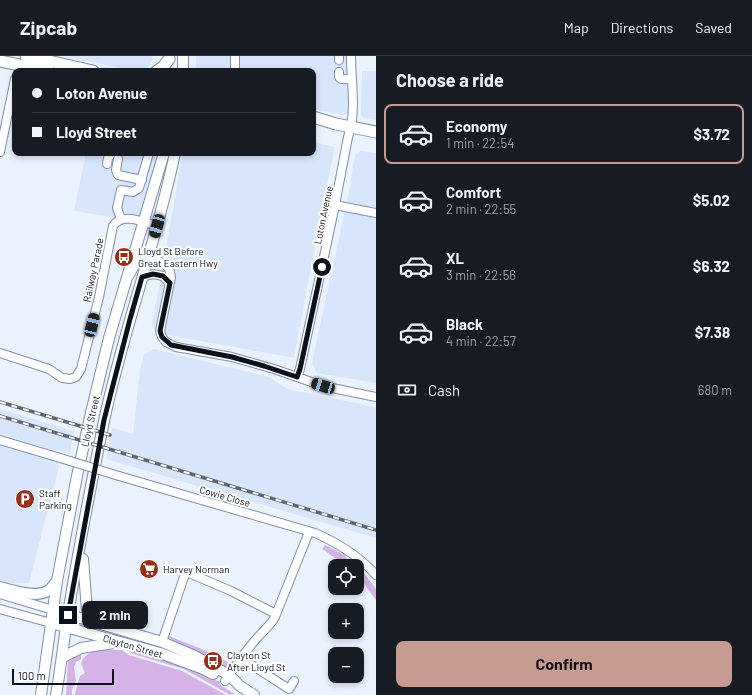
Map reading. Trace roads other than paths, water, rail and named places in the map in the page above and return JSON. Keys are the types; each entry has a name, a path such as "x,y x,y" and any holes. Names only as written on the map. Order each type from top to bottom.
{"highway":[{"path":"26,56 80,68"},
{"path":"162,68 169,58"},
{"path":"0,61 36,68"},
{"path":"316,118 336,124 376,132"},
{"path":"316,124 336,124"}],"main road":[{"path":"183,56 183,68"},
{"name":"Lloyd Street","path":"41,695 57,581 77,476 109,338 163,156"},
{"name":"Lloyd Street","path":"56,695 63,657 68,615 104,420 130,319 167,190 174,156"},
{"path":"86,518 83,558 86,605 89,614 97,623"},
{"path":"0,587 34,595 49,591 57,581"},
{"name":"Clayton Street","path":"53,610 162,642 195,656 247,692"},
{"name":"Clayton Street","path":"51,623 173,657 227,678"},
{"path":"63,657 81,648 122,643"}],"street":[{"path":"235,56 235,68"},
{"name":"Loton Avenue","path":"297,377 300,369 335,205 348,137 352,127 353,96 351,56"},
{"path":"339,64 340,78 351,79"},
{"path":"0,152 12,94"},
{"path":"107,164 108,158 115,156 116,170 143,178"},
{"path":"148,156 141,186 135,191 130,192 121,190 117,208 121,219 129,219 157,226"},
{"path":"335,205 376,213"},
{"name":"Railway Parade","path":"0,353 49,369 62,378 70,379 78,375 81,369 97,304 113,226 118,220 121,219"},
{"path":"125,281 133,271 140,258 148,258 159,261 169,268 171,277 160,331 166,342 176,347 254,362 323,386 376,396"},
{"path":"142,277 153,274 163,276 170,283"},
{"name":"Cowie Close","path":"0,440 309,532 328,539 366,565 376,574"},
{"path":"227,678 241,658 275,617 309,532"},
{"path":"162,642 185,574 189,573 231,590 274,614 275,617"},
{"name":"Clayton Street","path":"0,594 53,610"},
{"name":"Clayton Street","path":"0,609 51,623"},
{"path":"241,658 289,689 294,681"}],"railway":[{"path":"0,402 110,435"},
{"path":"0,416 376,530"}],"place":[{"name":"Lloyd St Before Great Eastern Hwy","path":"124,257"},
{"name":"Staff Parking","path":"25,499"},
{"name":"Harvey Norman","path":"149,569"},
{"name":"Clayton St After Lloyd St","path":"213,661"}]}
